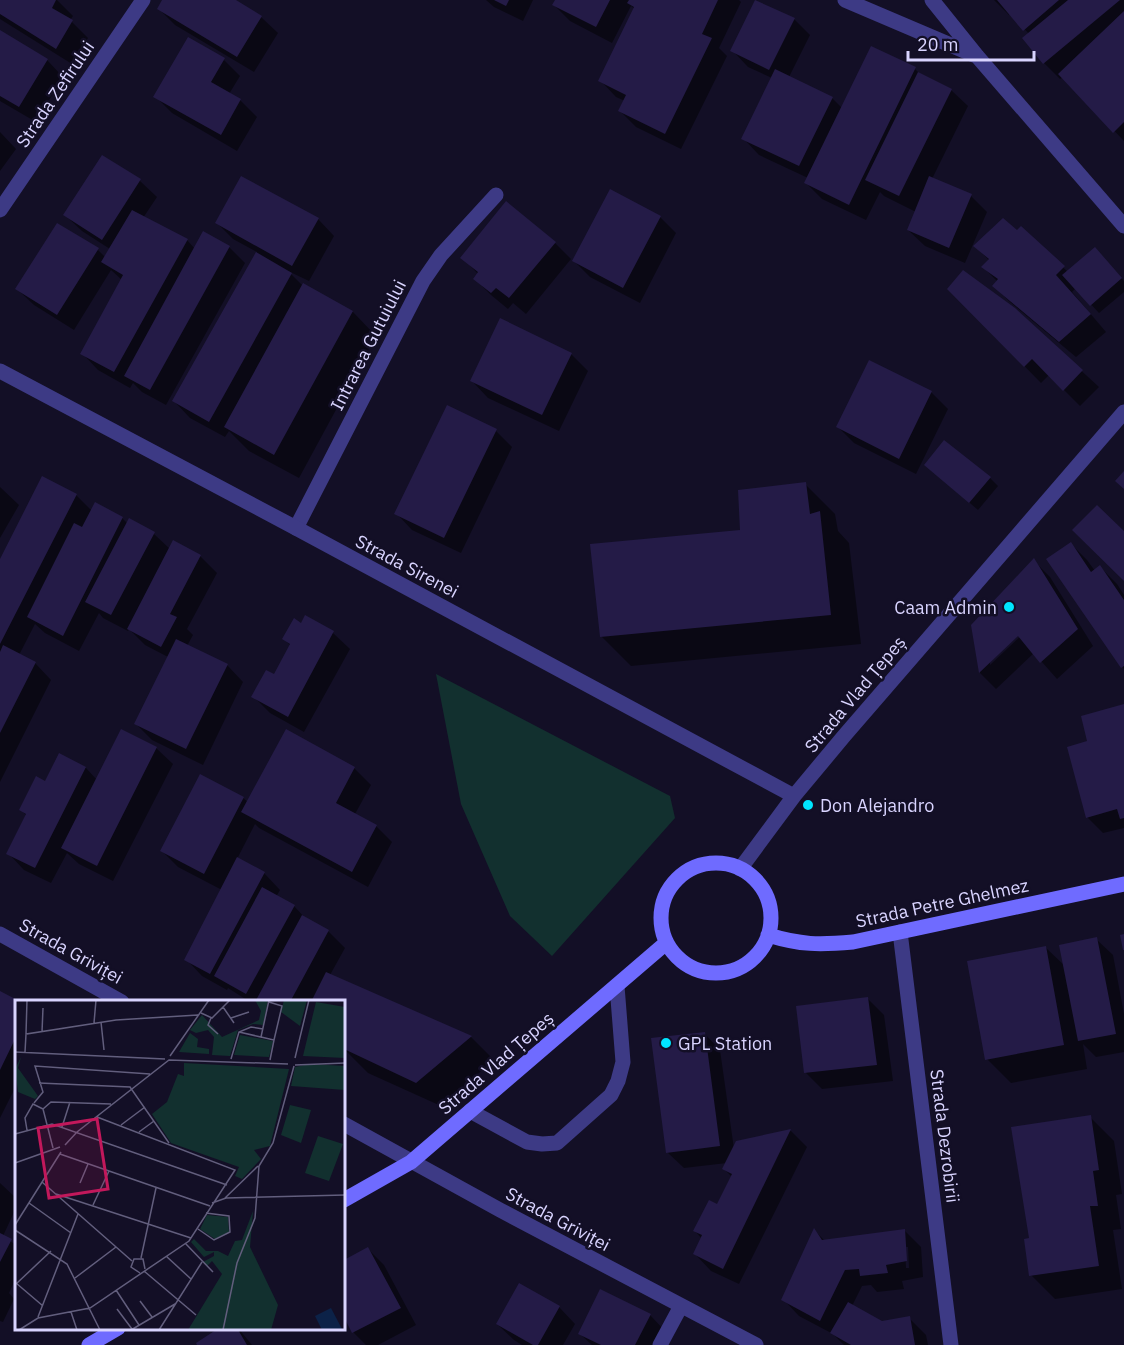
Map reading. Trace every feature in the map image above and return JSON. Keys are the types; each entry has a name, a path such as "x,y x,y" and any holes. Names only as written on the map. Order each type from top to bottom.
{"main road":[{"path":"718,863 740,869 752,877 766,896 771,922 768,935 755,957 745,964 720,973 708,972 690,966 673,954 666,944 661,919 662,907 673,884 684,873 705,864 718,863"},
{"name":"Strada Petre Ghelmez","path":"768,935 792,942 819,945 853,942 1124,884"},
{"name":"Strada Vlad Țepeș","path":"345,1199 411,1162 666,944"},
{"path":"89,1345 116,1330"}],"street":[{"name":"Strada Zefirului","path":"0,210 143,0"},
{"path":"844,0 977,56"},
{"path":"932,0 977,56 1124,226"},
{"name":"Intrarea Gutuiului","path":"296,528 423,281 441,255 496,195"},
{"name":"Strada Sirenei","path":"0,371 794,796"},
{"name":"Strada Vlad Țepeș","path":"740,869 794,796 1124,412"},
{"name":"Strada Dezrobirii","path":"900,932 951,1345"},
{"name":"Strada Griviței","path":"0,934 118,1000"},
{"path":"470,1111 527,1142 557,1143 611,1095 618,1081 623,1062 616,986"},
{"name":"Strada Griviței","path":"345,1125 756,1345"},
{"path":"660,1345 681,1306"}],"green space":[{"path":"436,674 670,796 675,818 552,956 510,916 461,804"}],"building":[{"path":"0,0 56,0 52,8 73,20 56,49 0,14"},
{"path":"162,0 236,0 262,16 237,57 157,9"},
{"path":"494,0 509,0 506,6"},
{"path":"555,0 610,0 596,27 552,5"},
{"path":"629,0 718,0 702,34 712,38 665,134 618,111 626,95 598,81 634,7 627,3"},
{"path":"755,0 795,18 769,70 730,51"},
{"path":"997,0 1059,0 1023,31"},
{"path":"1068,0 1120,0 1043,64 1022,38"},
{"path":"1124,11 1124,122 1113,133 1058,74"},
{"path":"0,30 48,59 19,107 0,96"},
{"path":"188,37 225,58 211,82 241,99 221,135 153,97"},
{"path":"871,46 916,67 849,205 804,183"},
{"path":"775,69 833,97 799,166 741,139"},
{"path":"918,72 952,89 899,196 865,180"},
{"path":"102,155 141,179 102,240 63,215"},
{"path":"241,176 319,218 292,266 215,223"},
{"path":"929,176 972,194 949,248 907,230"},
{"path":"610,189 661,216 623,288 572,261"},
{"path":"506,201 556,242 509,298 496,288 491,293 473,279 478,272 460,258"},
{"path":"132,210 188,239 114,372 80,354 123,275 101,262"},
{"path":"1003,218 1017,230 1021,226 1065,266 1056,275 1091,314 1059,342 992,286 998,279 981,267 989,259 973,246"},
{"path":"57,223 99,248 57,315 15,289"},
{"path":"203,231 230,246 150,390 124,376"},
{"path":"1095,247 1122,278 1090,306 1062,275"},
{"path":"256,252 292,273 209,422 172,401"},
{"path":"963,270 1015,308 1083,370 1063,391 1032,359 1024,367 947,289"},
{"path":"303,283 353,311 274,455 224,427"},
{"path":"500,318 572,353 542,415 470,381"},
{"path":"869,360 932,391 899,459 836,427"},
{"path":"447,405 497,429 444,538 394,514"},
{"path":"944,440 991,477 969,503 924,465"},
{"path":"1124,471 1124,489 1115,481"},
{"path":"42,476 77,494 0,644 0,559"},
{"path":"806,482 810,514 820,511 831,615 600,637 590,544 740,530 738,490"},
{"path":"95,502 123,517 63,636 27,617 74,523 82,527"},
{"path":"1097,505 1124,531 1124,581 1072,530"},
{"path":"129,518 155,532 111,615 85,602"},
{"path":"173,540 201,555 170,614 177,617 161,647 127,629"},
{"path":"1071,542 1091,572 1100,565 1124,600 1124,666 1121,668 1046,559"},
{"path":"1034,558 1078,629 1040,663 1018,636 979,673 971,625"},
{"path":"305,615 334,631 288,717 251,697 266,670 274,674 290,644 282,639 294,618 301,623"},
{"path":"176,639 228,664 186,749 134,724"},
{"path":"3,645 36,662 0,733 0,652"},
{"path":"1124,704 1124,818 1120,819 1117,809 1086,818 1067,747 1087,741 1081,716"},
{"path":"121,729 157,747 97,866 61,848"},
{"path":"286,729 355,767 336,803 377,825 352,872 241,812"},
{"path":"59,753 86,767 35,868 6,854 26,814 19,810 36,776 45,781"},
{"path":"200,774 244,797 204,874 160,851"},
{"path":"237,857 265,872 210,974 184,960"},
{"path":"262,887 295,905 246,994 214,976"},
{"path":"302,915 329,930 291,1000 256,1000"},
{"path":"1124,934 1124,950 1123,950 1120,935"},
{"path":"1097,937 1116,1034 1078,1041 1059,945"},
{"path":"1046,946 1064,1045 985,1060 967,961"},
{"path":"326,972 472,1036 416,1083 345,1049 345,1000 312,1000"},
{"path":"0,991 17,1000 15,1000 15,1039 0,1070"},
{"path":"868,997 877,1065 804,1073 796,1006"},
{"path":"705,1032 720,1146 666,1153 651,1038"},
{"path":"1091,1115 1099,1170 1093,1171 1098,1206 1090,1206 1099,1266 1029,1276 1024,1239 1029,1238 1011,1127"},
{"path":"791,1129 723,1269 693,1254 702,1235 693,1231 709,1200 717,1204 732,1174 722,1169 736,1141"},
{"path":"814,1228 822,1240 905,1229 907,1261 886,1265 888,1273 860,1276 859,1269 845,1270 820,1321 781,1300"},
{"path":"0,1233 12,1239 0,1262"},
{"path":"368,1247 401,1308 352,1333 345,1319 345,1259"},
{"path":"519,1283 560,1306 538,1345 533,1345 496,1324"},
{"path":"600,1289 651,1314 635,1345 601,1345 578,1334"},
{"path":"848,1302 882,1321 910,1316 915,1345 851,1345 830,1333"},
{"path":"216,1330 238,1330 247,1345 197,1345 196,1343"}],"place":[{"name":"Caam Admin","path":"1009,607"},
{"name":"Don Alejandro","path":"808,805"},
{"name":"GPL Station","path":"666,1043"}]}
